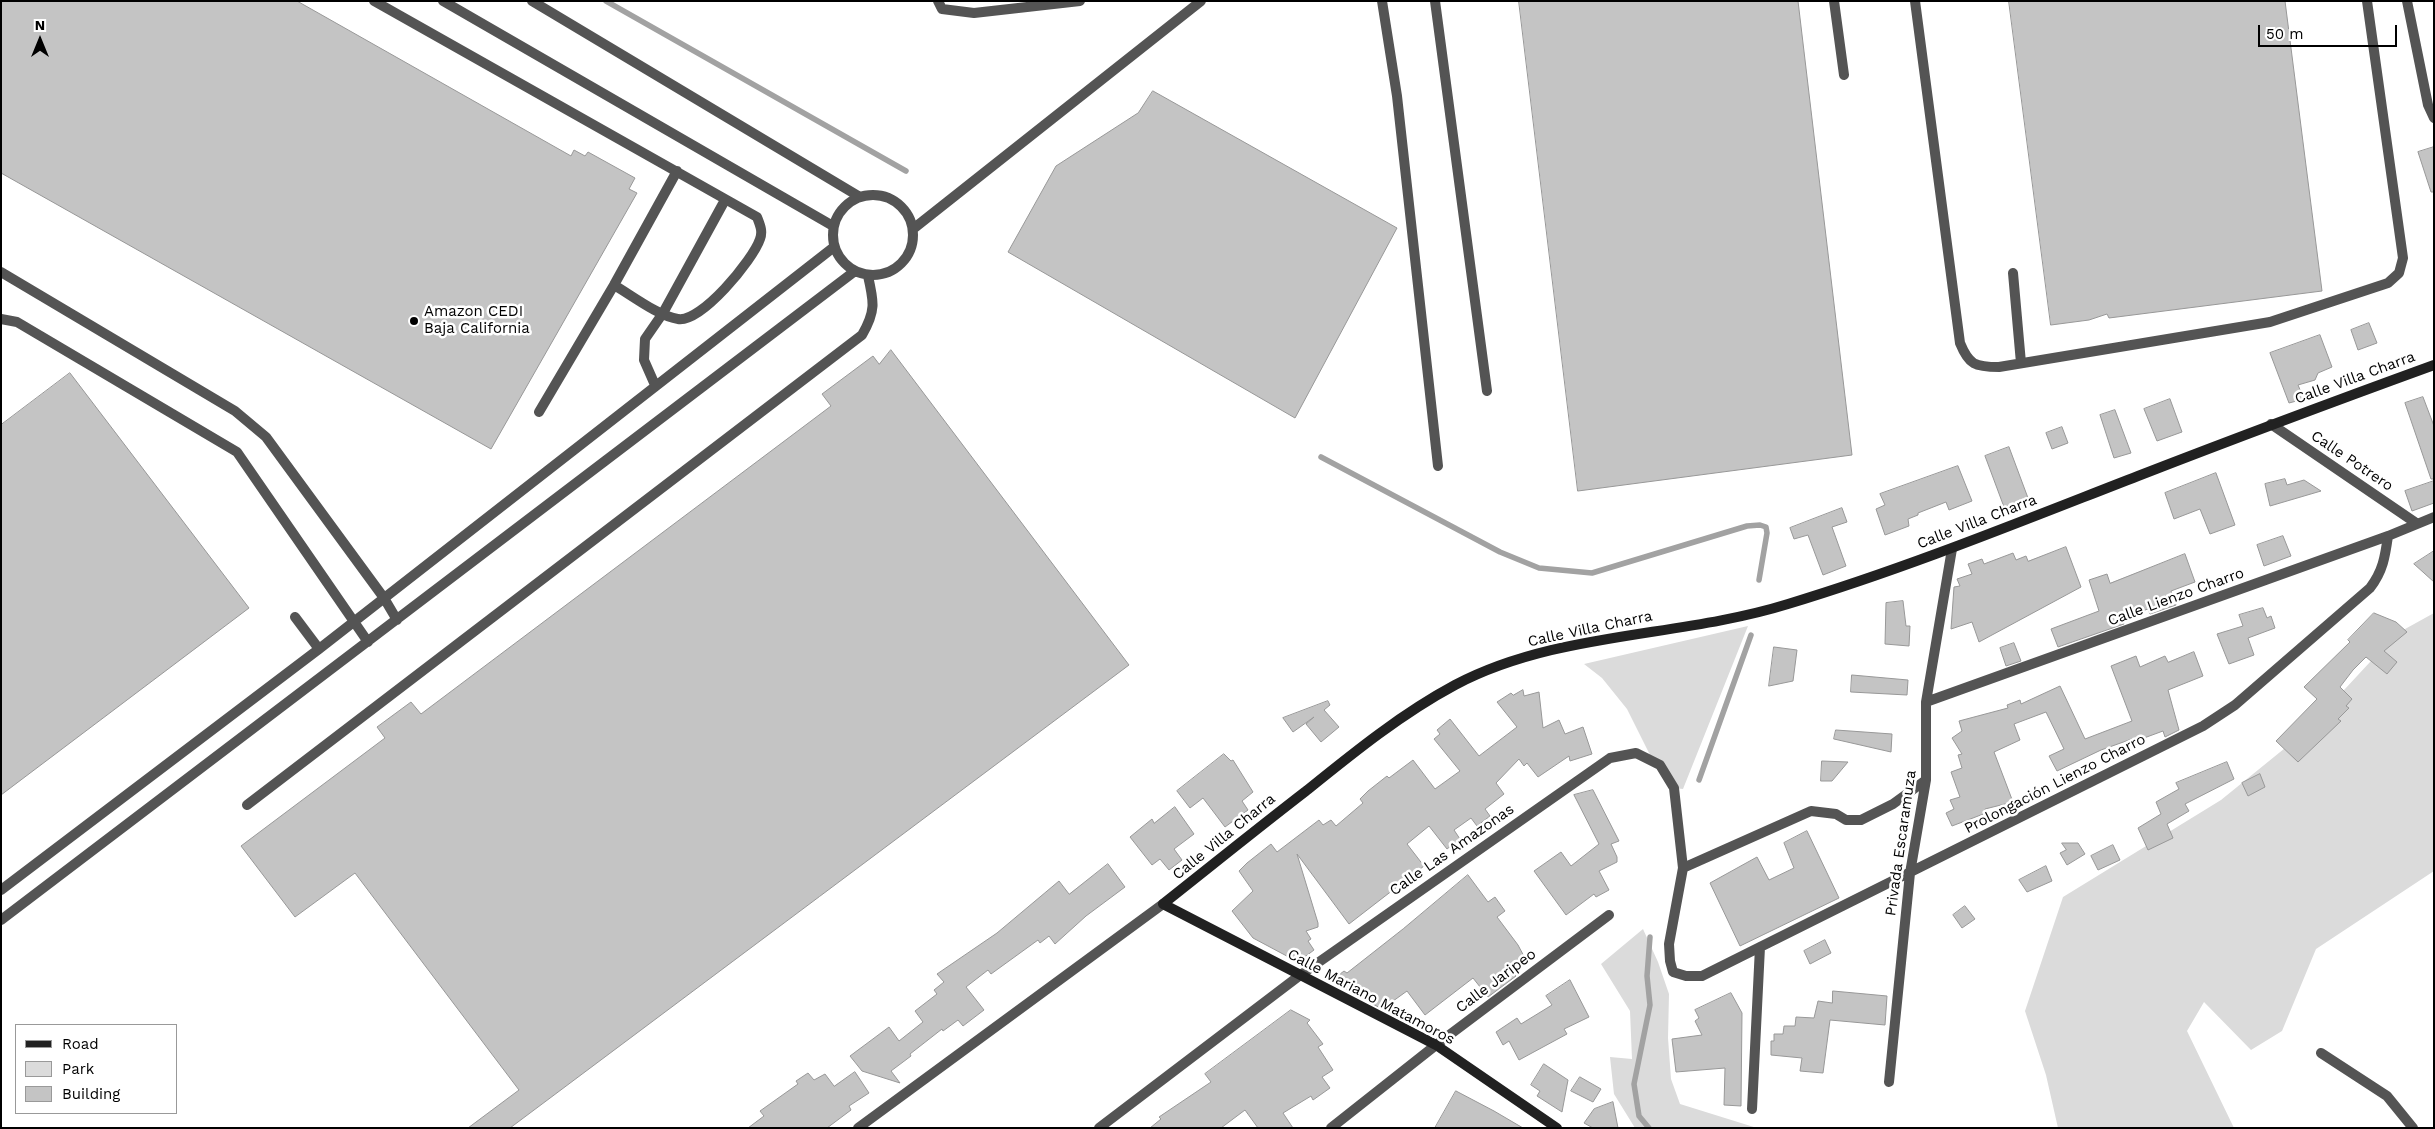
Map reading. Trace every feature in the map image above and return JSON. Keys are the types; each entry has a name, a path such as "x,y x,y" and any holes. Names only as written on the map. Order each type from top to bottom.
{"street":[{"path":"374,1 757,217 762,228 761,238 752,255 731,284 688,319 678,320 614,285"},
{"path":"443,1 833,226"},
{"path":"532,1 860,197"},
{"path":"938,1 942,9 974,13 1080,1"},
{"path":"913,229 1201,1"},
{"path":"1382,1 1397,96 1438,466"},
{"path":"1435,1 1487,391"},
{"path":"1834,1 1844,74"},
{"path":"1915,1 1960,343 1967,359 1981,367 1999,367 2270,322 2388,283 2399,273 2403,258 2367,1"},
{"path":"2406,1 2428,105 2434,118"},
{"path":"539,412 614,285 677,171"},
{"path":"880,196 898,204 910,220 913,229 910,251 904,260 887,273 868,276 854,271 846,265 834,247 833,226 843,208 860,197 880,196"},
{"path":"655,385 644,360 645,339 663,313 725,200"},
{"path":"1,890 354,622 834,247"},
{"path":"1,920 854,271"},
{"path":"1,272 235,411 266,437 384,598 397,620"},
{"path":"2013,273 2021,363"},
{"path":"247,805 862,335 872,318 872,295 868,276"},
{"path":"1,319 17,322 237,452 368,642"},
{"name":"Calle Villa Charra","path":"858,1128 1163,904 1354,752 1454,686 1491,668 1596,641 1782,606 1952,549 2271,424 2434,365"},
{"name":"Calle Potrero","path":"2271,424 2416,523"},
{"name":"Calle Lienzo Charro","path":"1926,702 2388,536 2434,517"},
{"name":"Prolongación Lienzo Charro","path":"1674,972 1686,976 1702,976 2203,726 2235,705 2370,588 2379,576 2383,566 2388,536"},
{"name":"Privada Escaramuza","path":"1889,1082 1910,873 1926,780 1926,702 1952,549"},
{"path":"295,617 319,649"},
{"name":"Calle Las Amazonas","path":"1099,1128 1300,976 1610,758 1636,753 1660,765 1674,788 1683,868 1669,944 1670,961 1674,972"},
{"path":"1683,868 1811,811 1836,814 1846,820 1861,820 1893,804 1926,780"},
{"name":"Calle Mariano Matamoros","path":"1163,904 1436,1045 1557,1128"},
{"name":"Calle Jaripeo","path":"1337,1126 1436,1045 1609,916"},
{"path":"1752,1109 1760,947"},
{"path":"2321,1053 2387,1096 2413,1128"}],"green space":[{"path":"2434,613 2434,871 2316,949 2282,1031 2251,1050 2204,1002 2187,1031 2234,1128 2058,1128 2046,1075 2025,1011 2063,897 2221,800 2306,731 2396,634"},
{"path":"1748,626 1683,789 1674,788 1653,761 1627,709 1602,678 1584,664"},
{"path":"1643,929 1658,962 1669,994 1668,1038 1671,1079 1680,1104 1757,1128 1635,1128 1614,1094 1610,1057 1632,1059 1630,1011 1601,964"}],"building":[{"name":"Amazon CEDI Baja California","path":"1,1 297,1 571,156 574,150 585,156 588,152 635,178 629,189 637,193 491,449 1,173"},
{"path":"1519,1 1798,1 1852,455 1578,491"},
{"path":"2009,1 2285,1 2322,291 2109,318 2107,314 2089,320 2051,325"},
{"path":"1153,91 1397,228 1295,418 1008,252 1056,166 1138,113"},
{"path":"2434,147 2434,192 2431,192 2418,152"},
{"path":"2369,323 2377,343 2358,350 2351,330"},
{"path":"2320,335 2332,367 2318,373 2315,380 2298,385 2304,399 2289,403 2270,353"},
{"path":"891,350 1129,665 510,1128 468,1128 519,1090 355,873 295,917 241,846 385,738 377,727 411,702 421,714 831,406 822,394 873,356 879,364"},
{"path":"70,373 249,608 1,795 1,425"},
{"path":"2423,397 2434,426 2434,479 2431,479 2405,403"},
{"path":"2170,399 2182,432 2157,441 2144,409"},
{"path":"2115,410 2131,453 2114,458 2100,415"},
{"path":"2062,427 2068,443 2052,449 2046,433"},
{"path":"2009,447 2028,498 2004,507 1985,456"},
{"path":"1958,466 1972,501 1949,510 1946,502 1918,513 1918,515 1908,519 1909,526 1885,535 1876,509 1885,505 1880,494"},
{"path":"2216,473 2235,525 2210,534 2200,509 2174,519 2165,493"},
{"path":"2285,479 2287,485 2304,480 2321,491 2270,506 2265,484"},
{"path":"2434,481 2434,503 2412,511 2405,491"},
{"path":"1842,508 1847,522 1832,527 1846,566 1823,575 1808,535 1794,539 1790,528"},
{"path":"2283,536 2291,556 2264,566 2257,545"},
{"path":"2066,547 2081,587 1979,642 1972,622 1951,629 1954,587 1960,586 1957,579 1972,574 1968,564 1982,559 1984,564 2013,553 2016,560 2026,556 2028,561"},
{"path":"2434,551 2434,582 2414,564"},
{"path":"2185,554 2195,582 2171,591 2176,605 2150,614 2148,609 2121,618 2124,624 2058,647 2051,629 2099,611 2089,580 2107,574 2110,583"},
{"path":"1903,601 1906,626 1910,626 1909,646 1885,644 1886,603"},
{"path":"2263,608 2267,618 2271,616 2275,628 2248,638 2254,655 2229,664 2217,634 2243,626 2239,615"},
{"path":"2374,613 2396,622 2407,632 2384,651 2397,662 2387,674 2366,657 2353,670 2340,687 2352,699 2346,706 2349,708 2338,719 2341,721 2298,762 2276,741 2317,699 2304,687 2350,642 2348,640"},
{"path":"2014,643 2021,661 2006,666 2000,648"},
{"path":"1774,647 1797,650 1793,681 1769,686"},
{"path":"2194,652 2203,676 2168,690 2179,730 2165,737 2163,731 2144,738 2143,735 2101,750 2057,771 2049,756 2064,749 2046,712 2014,724 2020,740 1994,752 2013,802 1985,809 1986,813 1952,826 1946,813 1954,809 1950,800 1960,797 1951,772 1962,768 1958,755 1962,754 1952,738 1962,731 1959,721 2008,708 2007,705 2020,700 2021,704 2060,686 2085,739 2132,721 2111,666 2136,656 2140,667 2165,656 2168,662"},
{"path":"1852,675 1908,680 1907,695 1851,692"},
{"path":"1523,690 1524,696 1539,692 1543,728 1559,720 1565,734 1583,727 1592,754 1570,761 1569,756 1538,777 1527,763 1524,766 1519,759 1496,783 1504,794 1485,809 1490,816 1477,826 1471,818 1454,830 1460,839 1447,849 1429,826 1407,844 1424,866 1349,924 1297,854 1318,923 1318,927 1306,931 1311,939 1308,941 1314,950 1298,962 1253,938 1232,911 1253,891 1239,871 1247,863 1271,844 1277,852 1319,820 1323,825 1331,820 1336,826 1363,803 1360,799 1368,791 1387,776 1389,778 1413,760 1435,789 1460,771 1434,739 1440,734 1437,730 1450,719 1479,756 1517,727 1497,702 1511,693 1513,695"},
{"path":"1328,701 1330,705 1324,710 1339,727 1321,742 1306,724 1314,717 1293,732 1283,718"},
{"path":"1836,730 1892,734 1891,752 1834,739"},
{"path":"1224,754 1231,761 1233,760 1253,792 1242,801 1248,810 1225,827 1203,798 1190,808 1177,791"},
{"path":"1822,761 1848,762 1832,781 1821,781"},
{"path":"2227,762 2234,779 2185,804 2189,811 2167,824 2173,838 2148,850 2138,828 2161,814 2156,802 2179,789 2176,783"},
{"path":"2260,774 2265,787 2248,796 2242,783"},
{"path":"1593,790 1619,841 1611,844 1617,857 1617,862 1599,871 1609,890 1596,897 1594,894 1566,915 1534,871 1561,852 1571,866 1599,844 1574,795"},
{"path":"1175,807 1194,834 1174,849 1182,860 1169,870 1160,859 1152,865 1130,837 1152,819 1154,823"},
{"path":"1807,831 1839,898 1740,946 1710,883 1757,857 1769,880 1794,868 1784,843"},
{"path":"2062,843 2078,843 2085,854 2067,865 2060,853 2066,850"},
{"path":"2113,845 2120,860 2098,870 2091,856"},
{"path":"1108,864 1125,887 1086,916 1055,944 1049,936 1040,943 1038,940 991,974 988,970 966,987 984,1010 963,1026 958,1020 943,1031 942,1029 910,1054 911,1056 891,1071 900,1083 862,1071 850,1056 889,1027 899,1041 923,1022 915,1011 937,994 934,990 944,982 937,974 997,933 1059,881 1069,894"},
{"path":"2046,866 2052,881 2027,892 2019,880"},
{"path":"1468,875 1488,902 1495,897 1505,911 1497,917 1518,945 1526,960 1511,969 1516,976 1488,997 1473,978 1425,1015 1407,991 1382,1009 1331,981 1344,971 1347,973"},
{"path":"1965,906 1975,919 1962,928 1953,915"},
{"path":"1825,940 1831,953 1810,964 1804,951"},
{"path":"1570,980 1589,1017 1564,1029 1567,1034 1519,1060 1509,1041 1503,1045 1496,1032 1517,1018 1521,1024 1552,1005 1546,996"},
{"path":"1833,991 1887,996 1885,1025 1830,1020 1823,1073 1800,1071 1802,1058 1771,1055 1771,1041 1774,1041 1774,1034 1783,1034 1784,1026 1795,1026 1796,1017 1814,1018 1818,1001 1832,1003"},
{"path":"1731,993 1742,1013 1741,1106 1724,1105 1725,1068 1676,1072 1672,1039 1702,1035 1695,1021 1699,1018 1695,1010"},
{"path":"1291,1010 1310,1020 1307,1023 1323,1044 1318,1047 1333,1070 1322,1077 1330,1088 1313,1100 1311,1096 1283,1113 1293,1128 1258,1128 1245,1110 1221,1128 1150,1128 1161,1119 1159,1117 1211,1082 1205,1074"},
{"path":"1544,1064 1568,1080 1562,1112 1537,1096 1540,1091 1531,1085"},
{"path":"855,1072 869,1093 849,1106 851,1110 827,1128 748,1128 764,1116 760,1111 798,1084 796,1081 808,1073 814,1080 825,1074 834,1086"},
{"path":"1580,1077 1601,1089 1593,1102 1571,1091"},
{"path":"1456,1091 1494,1111 1523,1128 1435,1128"},
{"path":"1613,1102 1618,1128 1593,1128 1584,1123 1594,1109"}],"waterway":[{"path":"606,1 906,171"},
{"path":"1321,457 1500,552 1539,568 1592,573 1747,526 1760,525 1766,527 1767,533 1759,580"},
{"path":"1699,780 1751,635"},
{"path":"1649,1128 1639,1116 1634,1084 1650,1005 1647,976 1650,937"}],"place":[{"name":"Amazon CEDI Baja California","path":"414,321"}]}
